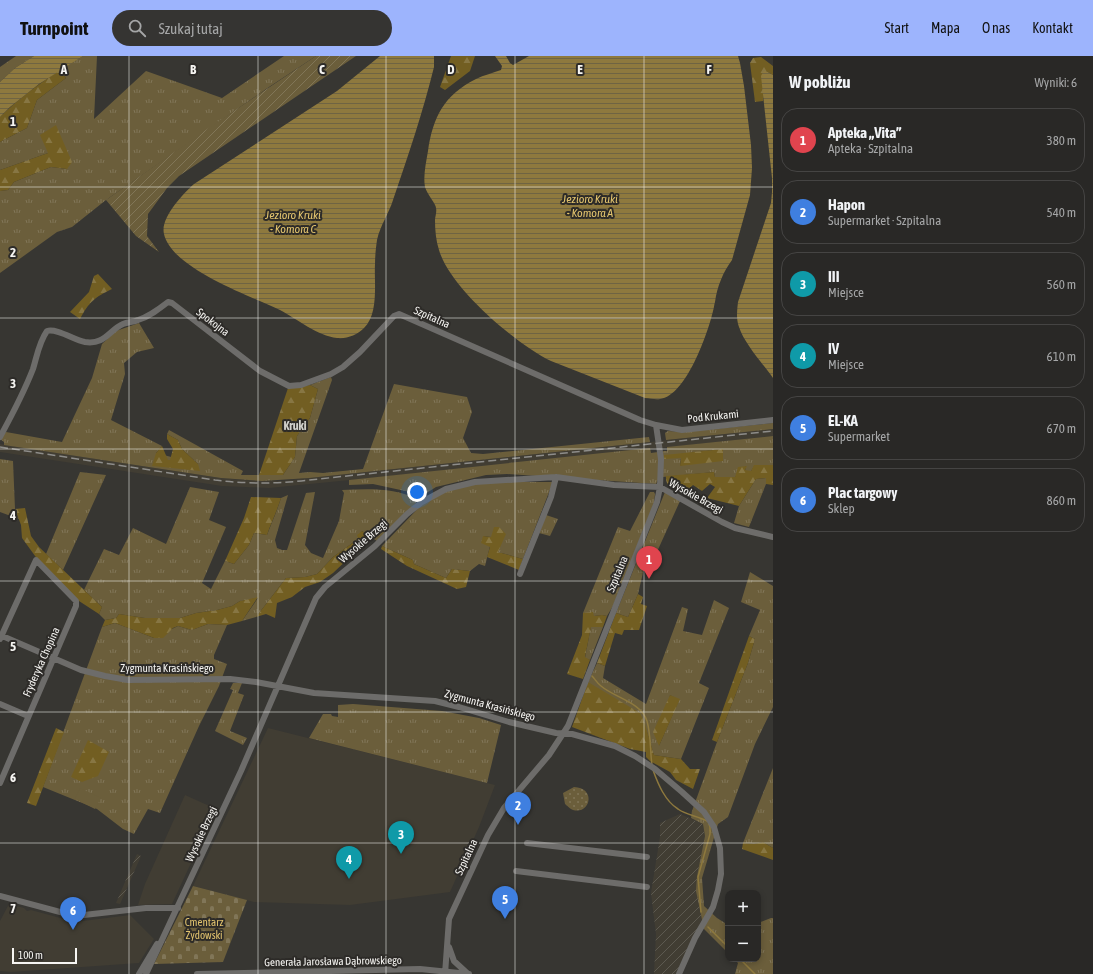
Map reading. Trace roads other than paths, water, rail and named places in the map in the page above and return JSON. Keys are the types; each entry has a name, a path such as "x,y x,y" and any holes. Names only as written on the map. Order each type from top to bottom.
{"street":[{"name":"Spokojna","path":"0,437 16,408 32,369 42,337 47,331 54,330 85,342 99,341 123,324 139,320 152,314 168,302 172,303 260,371 289,386 301,385 331,374 343,367 360,352 394,316 399,314"},
{"name":"Szpitalna","path":"399,314 640,420 656,425 661,460 660,487 657,502 568,724 550,755 504,808 488,835 449,919 445,972"},
{"name":"Pod Krukami","path":"656,425 686,430 773,420"},
{"name":"Wysokie Brzegi","path":"146,974 241,771 312,607 320,592 375,546 407,514 422,502 446,489 466,484 518,479 556,478 614,485 660,487 722,522 736,528 773,537"},
{"path":"520,574 551,497 556,478"},
{"name":"Fryderyka Chopina","path":"0,783 77,603 36,560 1,637"},
{"name":"Zygmunta Krasińskiego","path":"1,637 82,670 117,678 134,680 230,679 256,682 314,693 444,703 509,722 563,734 572,734 615,746 635,756 655,769 704,812 714,827 720,848 721,874 713,907 695,938 679,974"},
{"path":"0,704 28,716"},
{"path":"527,842 647,857"},
{"path":"516,871 647,887"},
{"path":"0,896 75,916 146,908 178,908"},
{"name":"Wysokie Brzegi","path":"139,974 149,956 167,930"},
{"path":"447,939 454,961 462,970 469,974"},
{"path":"420,969 431,974"},
{"name":"Generała Jarosława Dąbrowskiego","path":"198,974 420,969 469,974"}],"water":[{"path":"34,56 83,56 39,84 0,117 0,82 15,68"},
{"name":"Jezioro Kruki - Komora C","path":"380,56 434,56 434,67 410,150 377,240 375,261 375,298 372,315 369,322 358,333 341,338 330,337 315,331 280,310 214,280 181,259 170,247 164,234 165,221 173,207 194,184 337,91"},
{"name":"Jezioro Kruki - Komora A","path":"495,56 506,56 513,65 529,56 738,56 744,86 751,145 752,168 750,195 732,260 719,285 714,309 701,348 687,376 679,387 670,395 660,399 645,398 551,361 537,353 520,342 486,313 456,281 446,265 436,239 436,206 426,190 424,183 430,139 437,117 448,100 456,92 476,79 501,70 502,66"},
{"path":"766,71 773,75 773,378 745,340 737,321 738,302 771,203 772,178 761,76 763,72"}],"waterway":[{"path":"592,676 598,684 634,705 644,715 649,732 652,765"},
{"path":"653,770 662,792 673,806 685,813 707,821"},
{"path":"701,912 698,877 710,834 709,824"},
{"path":"708,927 725,944"},
{"path":"743,962 755,974"}],"railway":[{"path":"0,447 215,480 250,483 274,483 773,431"}],"place":[{"name":"Apteka „Vita”","path":"649,579"},
{"name":"Hapon","path":"518,825"},
{"name":"III","path":"401,854"},
{"name":"IV","path":"349,879"},
{"name":"EL-KA","path":"505,919"},
{"name":"Plac targowy","path":"73,930"}],"district":[{"name":"Kruki","path":"295,426"}],"park label":[{"name":"Cmentarz Żydowski","path":"204,928"}]}
